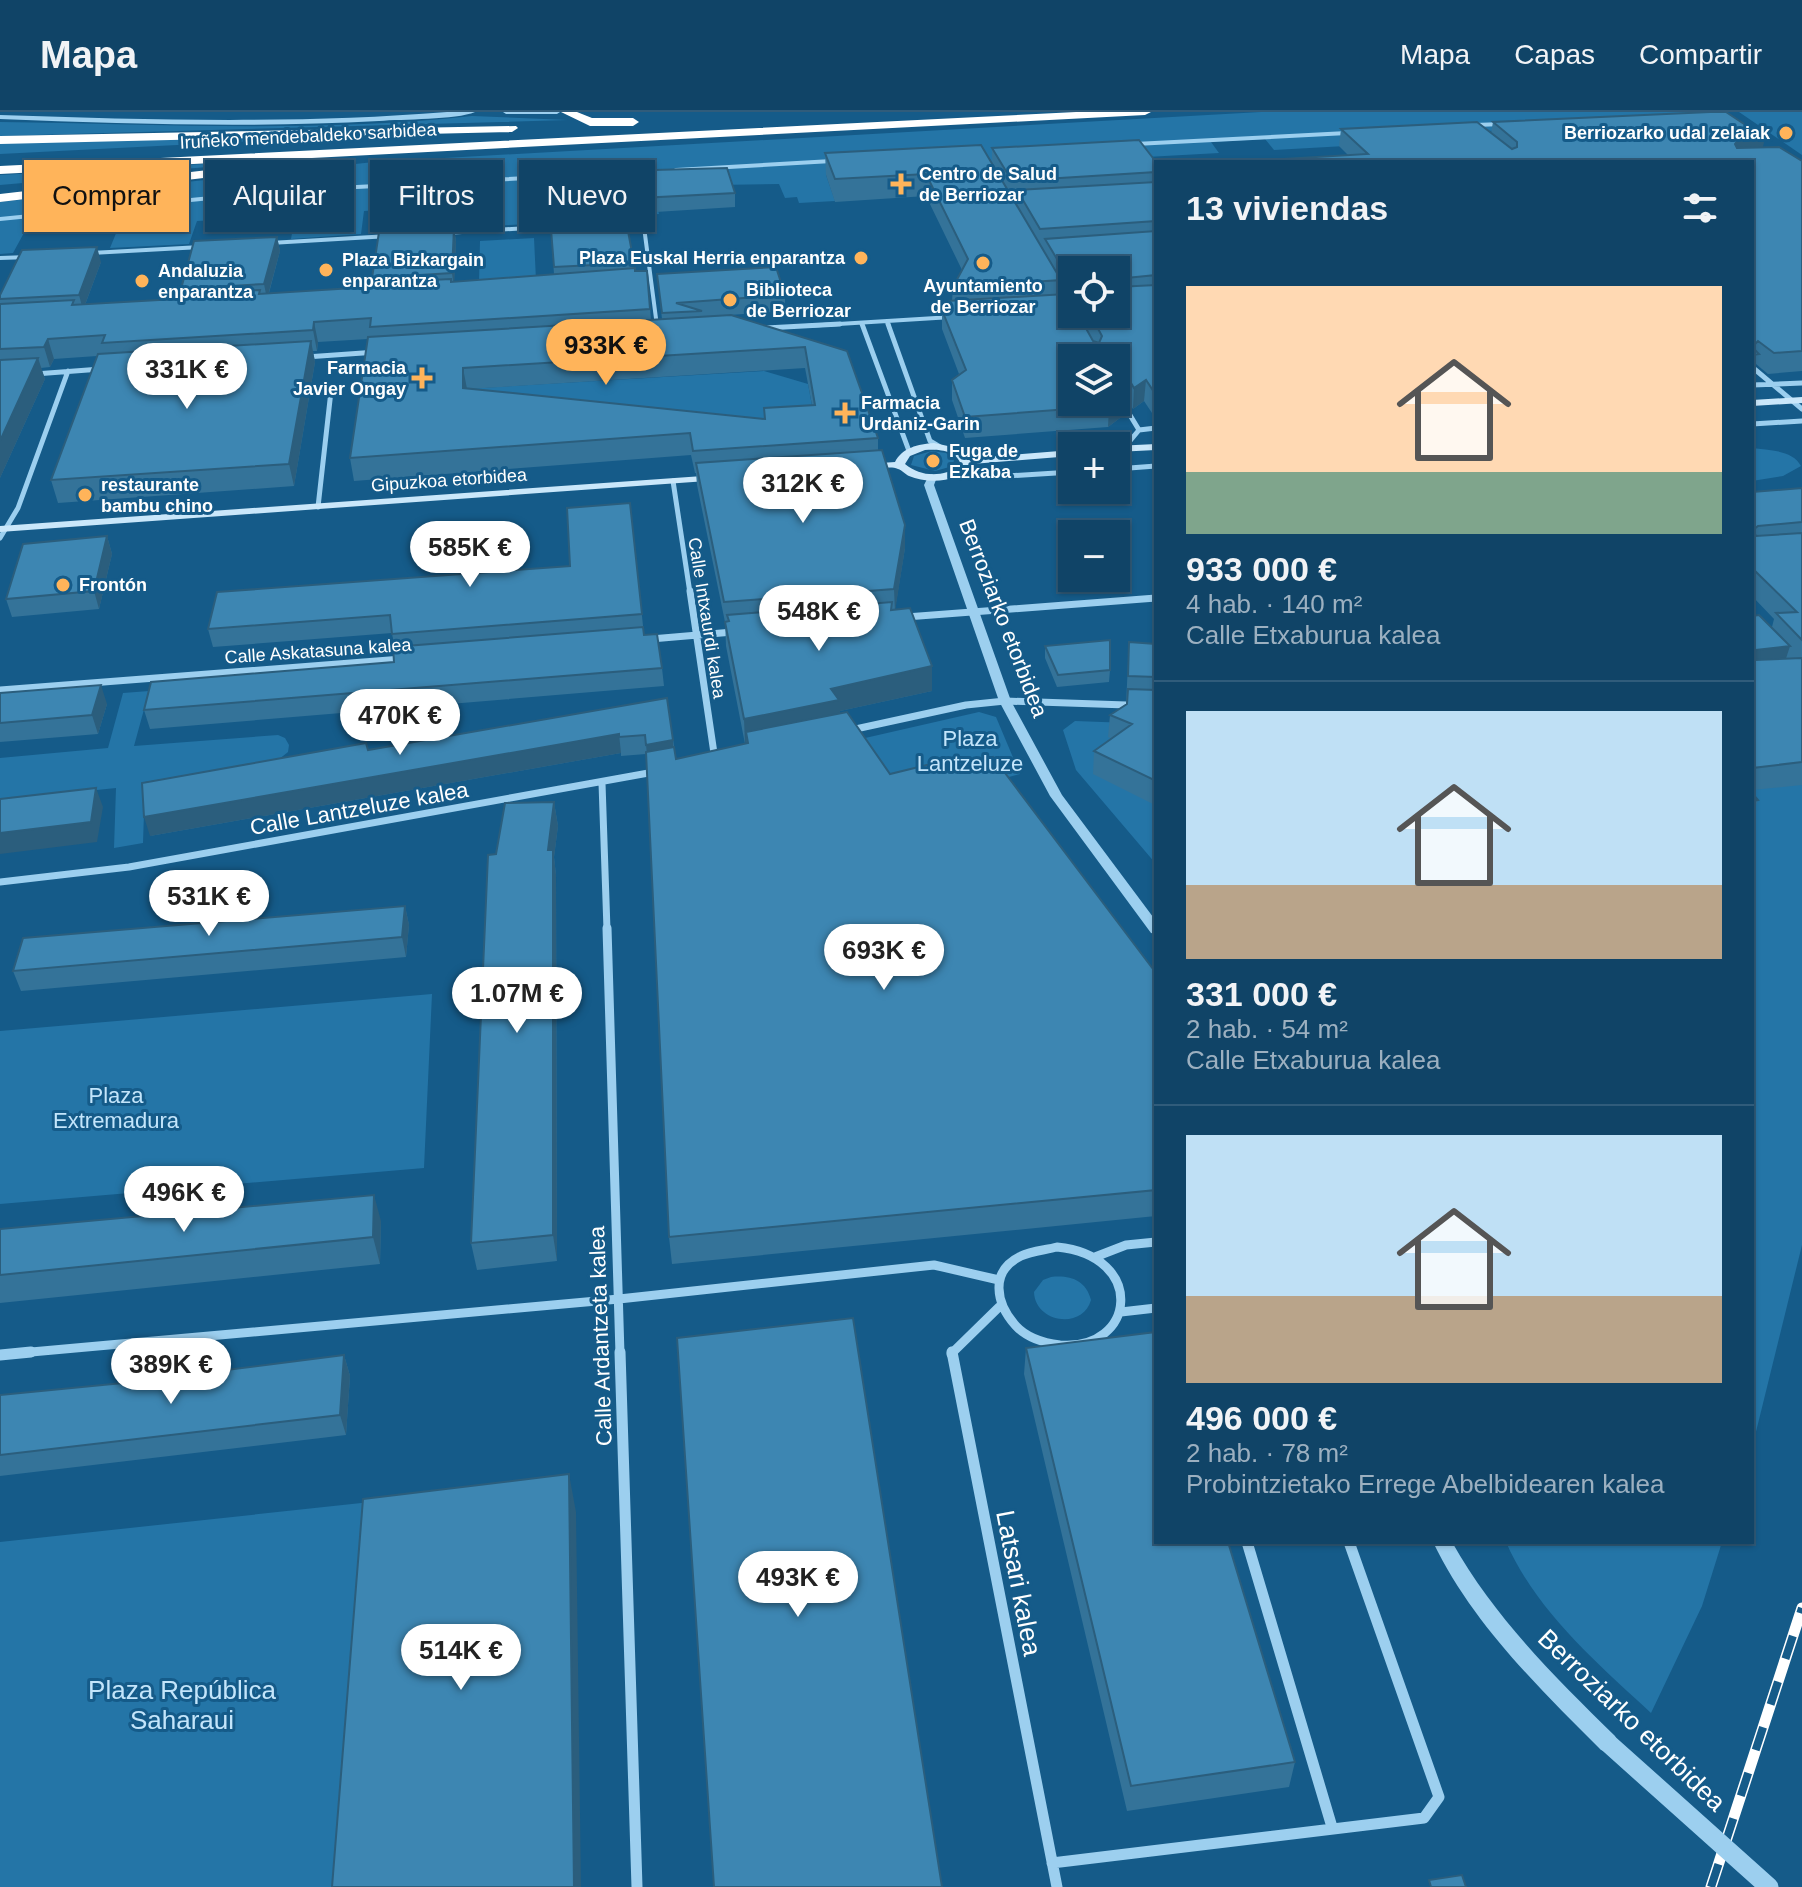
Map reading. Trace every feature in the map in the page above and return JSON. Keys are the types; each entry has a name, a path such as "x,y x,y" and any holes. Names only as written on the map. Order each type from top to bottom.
{"highway":[{"path":"567,112 590,122 644,122"},
{"name":"Iruñeko mendebaldeko sarbidea","path":"0,160 948,112"},
{"name":"Iruñeko mendebaldeko sarbidea","path":"0,170 1145,112"},
{"path":"795,116 875,116"},
{"path":"354,161 1018,119"},
{"path":"0,140 523,128"},
{"path":"566,128 618,129"},
{"path":"0,191 205,174"},
{"path":"0,198 205,174"}],"main road":[{"path":"1754,403 1797,400"},
{"path":"900,465 900,460 909,451 940,447 959,452 964,466"},
{"path":"1130,448 1154,447"},
{"path":"849,468 900,465 911,473 932,477 964,466 1058,455"},
{"name":"Gipuzkoa etorbidea","path":"2,532 737,476"}],"street":[{"path":"80,112 359,112"},
{"path":"0,117 224,121 419,117 472,112"},
{"path":"506,112 557,112"},
{"path":"1467,126 1508,124"},
{"path":"1130,145 1350,133"},
{"path":"0,219 280,191 843,160"},
{"path":"441,233 519,229"},
{"path":"645,232 658,335 648,335"},
{"path":"267,243 395,236"},
{"path":"80,254 209,246"},
{"path":"0,258 43,256"},
{"path":"641,283 652,282"},
{"path":"761,329 958,316"},
{"path":"887,321 930,441 940,447"},
{"path":"862,323 909,451"},
{"path":"300,357 391,351"},
{"path":"31,374 105,369"},
{"path":"1754,369 1797,400 1802,409"},
{"path":"2,532 22,497 68,371"},
{"path":"1754,385 1802,383"},
{"path":"318,507 331,391"},
{"path":"1130,415 1139,430"},
{"path":"1754,424 1802,421"},
{"path":"1130,441 1139,430 1154,428"},
{"path":"964,466 991,477 1058,473"},
{"path":"1130,468 1154,466"},
{"name":"Berroziarko etorbidea","path":"932,477 929,485 1005,701 1056,796 1154,927"},
{"name":"Calle Intxaurdi kalea","path":"673,481 715,760"},
{"path":"900,618 1154,598"},
{"path":"640,640 738,632"},
{"name":"Calle Askatasuna kalea","path":"0,690 405,658"},
{"path":"836,733 966,705 1005,701 1154,706"},
{"path":"702,762 731,756"},
{"name":"Calle Lantzeluze kalea","path":"0,882 129,867 662,771"},
{"name":"Calle Ardantzeta kalea","path":"602,783 637,1887"},
{"path":"1095,1257 1126,1245 1154,1242"},
{"path":"1057,1247 1095,1257 1110,1267 1119,1281 1123,1296 1121,1312 1099,1336 1060,1345 1040,1341 1022,1333 1008,1321 999,1307 996,1293 999,1280 1007,1266 1020,1255 1038,1248 1057,1247"},
{"path":"0,1355 619,1299 934,1265 999,1280"},
{"name":"Latsari kalea","path":"999,1307 951,1353 1057,1887"},
{"path":"1121,1312 1154,1308"},
{"path":"1248,1544 1332,1827"},
{"path":"1052,1863 1424,1818 1439,1797 1350,1544"},
{"name":"Berroziarko etorbidea","path":"1443,1544 1455,1568 1524,1659 1608,1743 1769,1887"}],"green space":[{"path":"1261,112 1699,112 1706,117 1701,120 1467,132 1470,139 1274,150 1265,139 1211,142 1219,153 826,175 835,201 799,203 797,197 785,198 779,184 655,186 655,160 519,160 519,225 503,225 503,160 409,160"},
{"name":"Berriozarko udal zelaiak","path":"1739,112 1802,112 1802,155"},
{"path":"472,116 568,120 0,136 0,122 295,126"},
{"path":"389,133 376,135 0,154 0,143"},
{"path":"370,162 370,211 364,211 361,234 291,239 292,232 354,232 354,164"},
{"path":"205,164 205,167 189,169 189,165"},
{"path":"24,174 24,183 0,185 0,175"},
{"path":"205,180 205,221 197,221 189,244 110,248 117,232 189,232 189,182"},
{"path":"24,199 24,232 13,253 0,254 0,202"},
{"path":"534,238 536,280 479,283 480,241"},
{"path":"764,371 808,384 816,427 412,392"},
{"path":"1754,448 1786,454 1801,466 1783,476 1754,481"},
{"path":"932,451 946,453 954,459 953,466 935,471 911,465 914,456"},
{"path":"149,691 134,746 278,735 285,738 289,745 288,752 278,760 145,782 143,843 114,848 116,788 0,800 0,758 108,748 123,693"},
{"path":"1802,692 1802,1245 1754,1440 1754,696"},
{"name":"Plaza Lantzeluze","path":"979,712 996,717 1020,774 954,792 865,805 852,741"},
{"path":"1075,721 1154,724 1154,862 1076,770 1063,730"},
{"name":"Plaza Extremadura","path":"432,994 424,1168 0,1204 0,1031"},
{"path":"1051,1277 1071,1278 1081,1283 1091,1300 1086,1310 1070,1319 1060,1319 1042,1311 1034,1292 1043,1280"},
{"name":"Plaza República Saharaui","path":"380,1501 349,1887 0,1887 0,1542"},
{"path":"1507,1544 1721,1544 1702,1606 1651,1713 1570,1635 1519,1567"}],"building":[{"path":"1726,112 1765,138 1738,140 1735,144 1737,148 1779,147 1802,161 1802,351 1774,353 1758,341 1754,345 1754,160 1265,160 1368,154 1341,129 1477,122 1512,149 1517,147 1517,142 1493,122"},
{"path":"1139,140 1154,160 1154,172 1012,181 992,148"},
{"path":"981,145 1058,275 1058,280 953,287 968,259 926,174 835,179 825,153"},
{"path":"727,168 735,193 655,197 655,170"},
{"path":"1154,182 1154,221 1040,229 1017,190"},
{"path":"1154,231 1154,275 1130,278 1130,256 1058,256 1058,261 1045,239"},
{"path":"379,232 454,232 452,273 372,278"},
{"path":"551,232 628,232 634,263 554,267"},
{"path":"277,237 264,284 181,289 194,241"},
{"path":"97,247 79,295 0,299 22,250"},
{"path":"776,267 785,295 676,303 702,311 662,313 657,274"},
{"path":"635,268 635,271 647,271 650,309 370,327 371,318 314,322 313,330 102,343 105,335 48,339 44,347 0,349 0,304 74,300 72,305 176,299 177,294 260,290 259,294 369,287 370,283 451,279 451,282"},
{"path":"1154,285 1154,392 1146,380 1134,388 1130,381 1130,344 1058,344 1058,410 965,417 952,380 966,370 942,310 947,301 1058,294 1058,328 1086,328 1093,341 1099,343 1102,336 1098,328 1130,328 1130,286"},
{"path":"731,315 847,351 878,438 693,451 690,433 350,458 368,337","holes":["805,347 815,405 764,408 765,419 463,388 463,368"]},
{"path":"311,341 289,464 51,480 98,354"},
{"path":"38,358 0,441 0,360"},
{"path":"882,450 905,525 894,589 724,602 696,463"},
{"path":"1802,488 1802,522 1758,526 1754,529 1754,492"},
{"path":"630,503 642,614 392,634 390,615 208,629 217,592 570,566 567,508"},
{"path":"1754,532 1756,536 1802,533 1802,640 1776,613 1797,612 1754,570"},
{"path":"107,536 94,591 6,599 23,544"},
{"path":"892,602 891,610 910,608 932,666 831,689 839,700 744,719 725,622 729,621 727,615"},
{"path":"1759,615 1790,646 1754,653 1754,616"},
{"path":"643,627 644,635 657,634 662,668 144,710 151,682 394,662 393,647"},
{"path":"1110,640 1110,670 1058,675 1045,646"},
{"path":"1129,642 1154,644 1154,677 1128,676"},
{"path":"1754,657 1755,660 1802,658 1802,762 1754,768"},
{"path":"101,685 92,715 0,723 0,693"},
{"path":"1128,689 1154,690 1154,780 1094,751 1132,724 1110,715 1127,704"},
{"path":"667,698 673,740 646,745 645,735 619,737 619,734 144,817 142,783 366,743 368,750"},
{"path":"847,712 890,774 943,761 954,767 993,757 1154,970 1154,1190 669,1237 646,752 674,747 676,759 748,743 746,732"},
{"path":"96,788 91,822 0,833 0,799"},
{"path":"554,802 548,850 553,850 553,1235 471,1243 488,855 496,854 505,803"},
{"path":"405,906 402,937 13,971 23,938"},
{"path":"374,1195 373,1237 0,1275 0,1229"},
{"path":"853,1318 942,1887 714,1887 677,1338"},
{"path":"1154,1332 1154,1544 1229,1544 1295,1762 1131,1786 1026,1348"},
{"path":"344,1355 340,1415 0,1455 0,1395"},
{"path":"569,1474 574,1887 332,1887 363,1499"},
{"path":"1462,1875 1466,1887 1431,1887 1429,1880"}],"railway":[{"path":"1711,1887 1802,1608"}],"place":[{"name":"Berriozarko udal zelaiak","path":"1786,133"},
{"name":"Centro de Salud de Berriozar","path":"901,184"},
{"name":"Plaza Euskal Herria enparantza","path":"861,258"},
{"name":"Ayuntamiento de Berriozar","path":"983,263"},
{"name":"Plaza Bizkargain enparantza","path":"326,270"},
{"name":"Andaluzia enparantza","path":"142,281"},
{"name":"Biblioteca de Berriozar","path":"730,300"},
{"name":"Farmacia Javier Ongay","path":"422,378"},
{"name":"Farmacia Urdaniz-Garin","path":"845,413"},
{"name":"Fuga de Ezkaba","path":"933,461"},
{"name":"restaurante bambu chino","path":"85,495"},
{"name":"Frontón","path":"63,585"}]}
